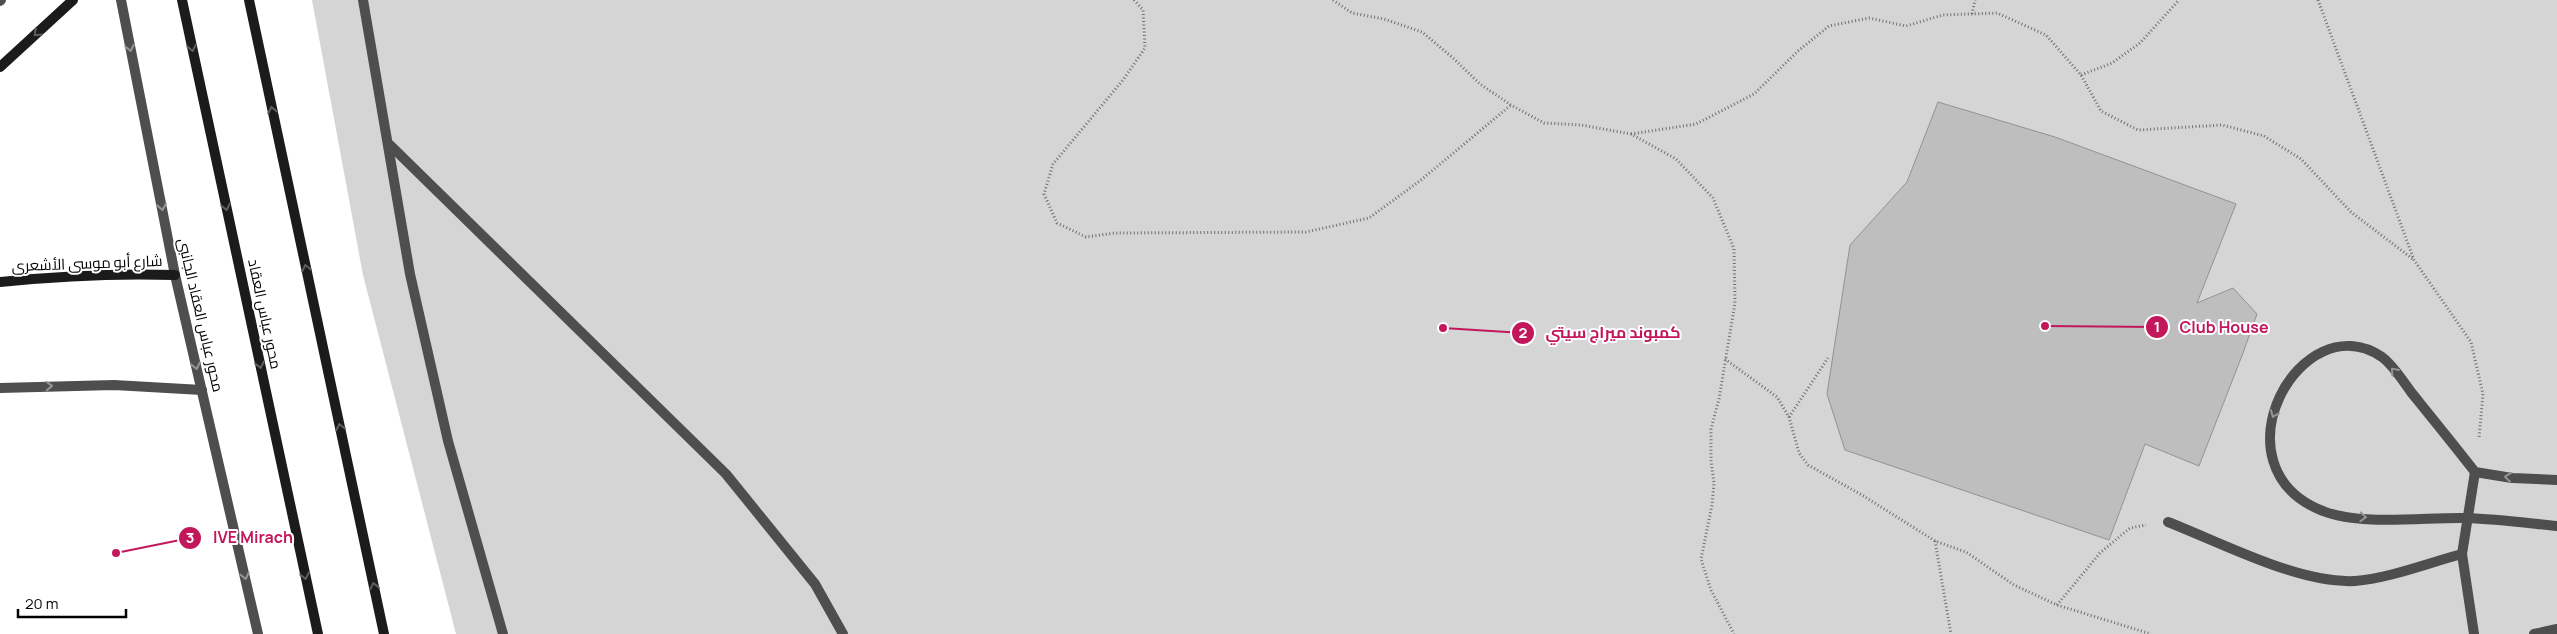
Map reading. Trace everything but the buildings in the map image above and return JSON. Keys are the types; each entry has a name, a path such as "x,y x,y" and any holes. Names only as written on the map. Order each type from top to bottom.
{"main road":[{"path":"0,67 73,0"},
{"name":"محور عباس العقاد","path":"182,0 318,634"},
{"path":"249,0 384,634"},
{"name":"شارع أبو موسى الأشعرى","path":"0,282 77,276 175,275"}],"street":[{"name":"محور عباس العقاد الجانبى","path":"121,0 175,275 258,634"},
{"path":"363,0 390,145 410,274 448,441 503,634"},
{"path":"390,145 726,474 815,584 843,634"},
{"path":"2557,480 2512,478 2475,472 2382,357 2359,348 2334,348 2310,358 2292,375 2270,423 2269,449 2279,474 2295,495 2324,512 2359,518 2468,518 2557,526"},
{"path":"0,388 114,385 202,390"},
{"path":"2474,634 2462,554 2475,472"},
{"path":"2168,522 2289,570 2322,580 2357,581 2462,554"},
{"path":"2534,634 2557,628"}],"path":[{"path":"1134,0 1143,10 1145,48 1123,80 1054,164 1044,194 1057,223 1086,237 1115,233 1306,232 1369,218 1421,180 1511,105"},
{"path":"1333,0 1352,13 1384,19 1422,32 1454,58 1480,84 1511,105 1544,123 1581,125 1631,134 1676,159 1713,198 1734,249 1734,303 1711,429 1711,461 1714,483 1712,505 1701,559 1711,590 1734,634"},
{"path":"1972,14 1975,0"},
{"path":"2081,75 2112,63 2140,44 2178,0"},
{"path":"2318,0 2414,260 2471,342 2483,394 2475,472"},
{"path":"1631,134 1696,124 1754,94 1798,50 1829,26 1869,18 1906,26 1943,15 1997,13 2046,35 2081,75 2101,111 2138,130 2222,125 2264,136 2301,159 2351,212 2414,260"},
{"path":"1725,358 1777,398 1789,416 1799,453 1808,466 1862,495 1935,541 1966,552 2014,585 2057,604 2151,634"},
{"path":"1789,416 1828,358"},
{"path":"2057,604 2100,553 2130,528 2168,522"},
{"path":"1935,541 1950,634"}],"shaded area":[{"path":"312,0 2557,0 2557,634 456,634 363,275"}],"place":[{"name":"Club House","path":"2045,326"},
{"name":"كمبوند ميراج سيتي","path":"1443,328"},
{"name":"IVE Mirach","path":"116,553"}]}
